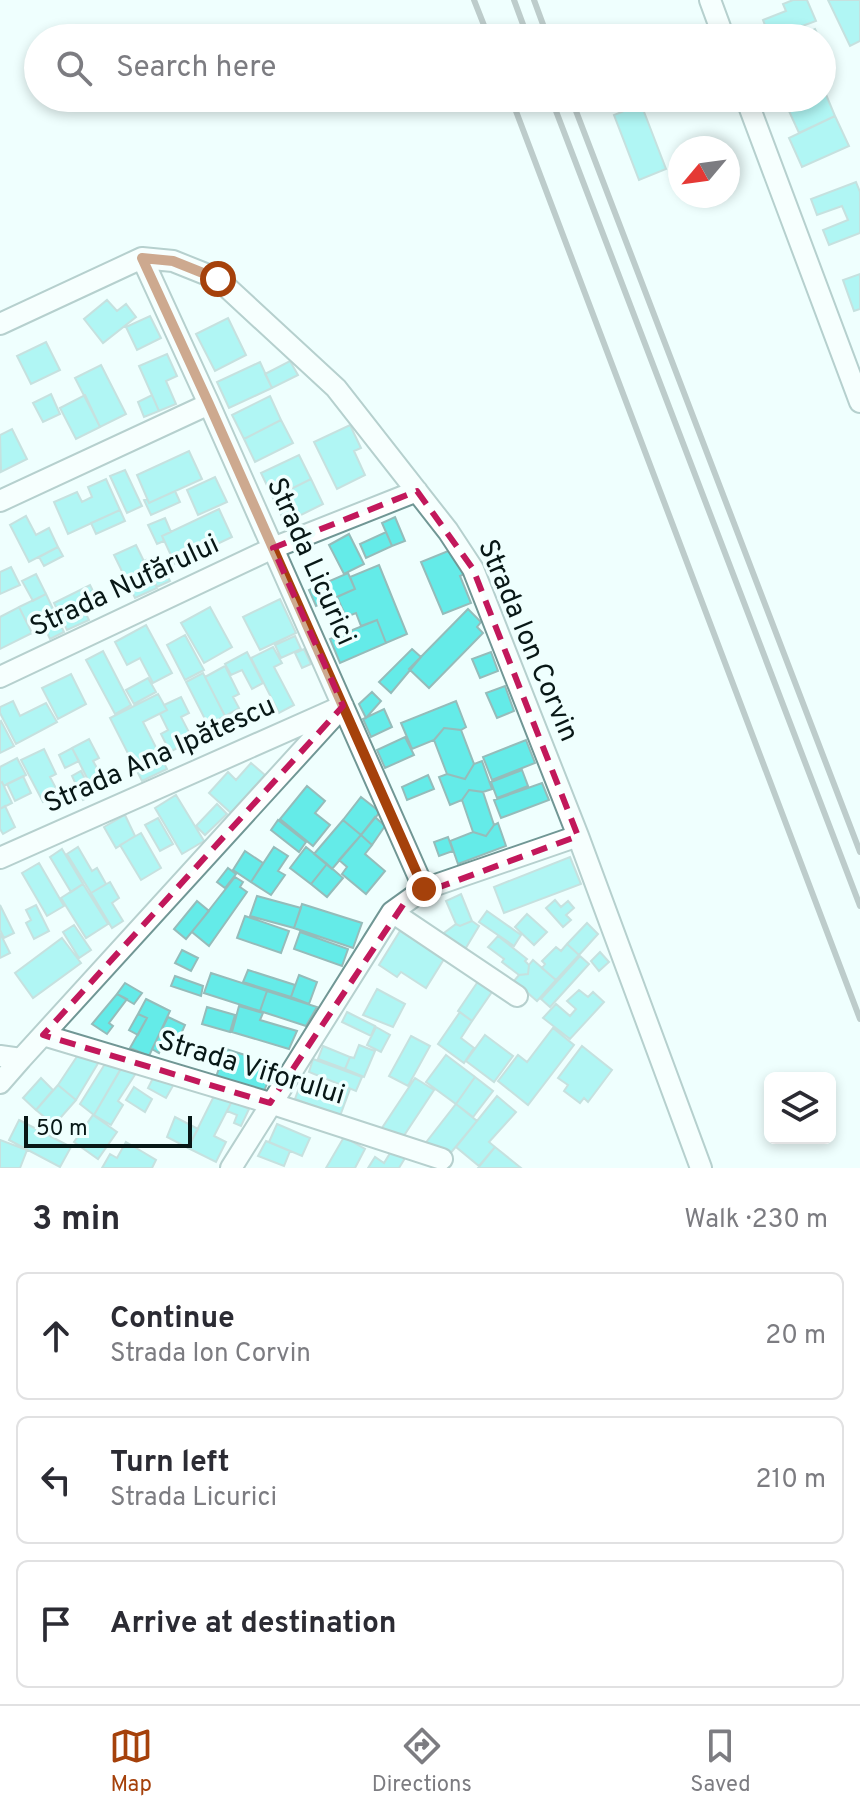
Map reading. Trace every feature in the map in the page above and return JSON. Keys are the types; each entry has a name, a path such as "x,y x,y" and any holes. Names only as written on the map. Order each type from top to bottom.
{"street":[{"path":"710,0 719,24"},
{"path":"751,112 860,402"},
{"path":"0,324 142,258"},
{"name":"Strada Licurici","path":"142,258 424,889"},
{"name":"Strada Ion Corvin","path":"142,258 173,261 218,279 336,388 417,491 473,569 578,836 701,1168"},
{"path":"0,501 209,404"},
{"name":"Strada Nufărului","path":"0,677 273,548 417,491"},
{"path":"0,1083 343,706"},
{"name":"Strada Ana Ipătescu","path":"0,858 343,706"},
{"path":"231,1168 392,912 424,889 578,836"},
{"path":"392,912 517,996"},
{"name":"Strada Viforului","path":"43,1035 270,1103 442,1159"},
{"path":"0,1056 21,1059"}],"highlighted area":[{"path":"417,491 473,569 578,836 407,899 270,1103 43,1035 343,706 273,548"}],"building":[{"path":"807,0 816,21 808,24 765,24 763,20 786,11 783,4"},
{"path":"828,0 860,0 860,41 850,46"},
{"path":"644,112 666,169 639,180 614,115"},
{"path":"789,112 833,112 835,116 799,133"},
{"path":"835,116 849,146 802,167 789,138"},
{"path":"856,182 860,192 860,233 829,245 823,230 848,220 842,206 817,215 811,199"},
{"path":"860,274 860,309 854,311 843,280"},
{"path":"107,300 117,311 126,304 136,317 103,343 84,319"},
{"path":"150,316 161,338 137,350 126,327"},
{"path":"228,318 246,355 215,371 196,334"},
{"path":"46,342 60,370 31,384 17,356"},
{"path":"167,354 177,376 166,381 176,404 159,411 139,366"},
{"path":"290,361 298,375 272,388 265,374"},
{"path":"260,362 272,388 229,408 217,382"},
{"path":"101,365 126,414 100,427 75,378"},
{"path":"51,394 60,414 43,422 33,403"},
{"path":"85,395 100,427 76,439 60,408"},
{"path":"152,395 159,411 144,417 138,402"},
{"path":"270,396 281,420 244,439 232,415"},
{"path":"281,420 293,443 255,462 244,439"},
{"path":"350,425 361,448 354,451 365,475 337,489 314,442"},
{"path":"12,429 27,459 1,472 0,435"},
{"path":"189,451 202,479 149,503 137,475"},
{"path":"299,455 311,479 273,498 261,473"},
{"path":"125,470 142,506 127,513 110,476"},
{"path":"215,477 227,502 198,515 187,490"},
{"path":"106,479 120,510 68,534 54,502 77,492 82,502 92,497 88,487"},
{"path":"311,479 323,504 285,523 273,498"},
{"path":"175,491 180,502 151,515 144,500 147,499 149,503"},
{"path":"219,509 232,537 175,564 162,536"},
{"path":"120,510 125,521 96,534 91,523"},
{"path":"26,516 36,535 49,528 58,547 29,562 10,525"},
{"path":"395,517 405,541 392,546 382,523"},
{"path":"165,518 171,532 162,536 164,541 157,544 148,525"},
{"path":"386,532 392,546 366,558 360,544"},
{"path":"349,534 364,564 344,574 329,545"},
{"path":"136,545 157,588 135,598 114,555"},
{"path":"58,547 63,556 44,566 39,557"},
{"path":"453,549 464,574 460,576 471,603 443,614 421,562"},
{"path":"157,555 170,581 157,587 144,561"},
{"path":"379,565 407,634 386,643 377,620 361,626 356,613 346,617 337,597 355,589 350,577"},
{"path":"11,567 20,585 0,594 0,572"},
{"path":"348,573 355,589 316,606 309,590"},
{"path":"36,574 46,594 33,601 22,581"},
{"path":"90,585 99,603 84,610 89,620 67,630 54,603"},
{"path":"46,594 54,611 28,625 19,607"},
{"path":"280,599 296,633 260,650 243,617"},
{"path":"19,607 32,633 0,649 0,617"},
{"path":"210,607 232,647 204,663 181,623"},
{"path":"468,609 481,622 477,627 483,633 429,688 409,669"},
{"path":"54,611 64,632 50,639 40,618"},
{"path":"377,620 386,643 340,663 330,639"},
{"path":"146,625 172,673 153,683 140,658 127,665 115,642"},
{"path":"185,635 204,670 185,680 167,645"},
{"path":"295,636 301,649 281,658 275,645"},
{"path":"273,647 282,663 274,667 294,705 279,713 251,658"},
{"path":"304,649 311,664 302,668 295,653"},
{"path":"412,649 421,657 391,693 379,682"},
{"path":"103,651 131,705 115,714 86,660"},
{"path":"247,652 263,683 252,689 242,670 231,675 225,664"},
{"path":"491,652 498,671 480,678 472,659"},
{"path":"225,666 239,694 233,697 239,708 225,716 205,677"},
{"path":"203,673 225,716 208,725 186,682"},
{"path":"71,674 86,704 58,719 42,688"},
{"path":"148,678 156,692 134,704 126,690"},
{"path":"505,686 514,711 497,718 486,693"},
{"path":"372,692 381,701 366,718 359,704"},
{"path":"158,694 167,710 143,722 167,769 142,781 110,718"},
{"path":"181,697 189,713 181,717 193,740 170,752 161,734 168,730 160,714 167,710 164,705"},
{"path":"13,701 20,716 46,703 57,722 16,744 0,713 0,707"},
{"path":"456,701 466,727 461,730 444,728 434,740 412,749 401,723"},
{"path":"384,709 392,727 371,737 363,719"},
{"path":"0,722 14,746 0,753"},
{"path":"444,728 461,730 474,764 465,779 447,774 434,740"},
{"path":"405,737 414,755 385,768 377,750"},
{"path":"89,739 99,758 93,761 101,775 89,782 72,748"},
{"path":"526,740 535,763 492,780 483,757"},
{"path":"72,748 79,761 65,768 59,755"},
{"path":"44,749 56,774 50,777 59,794 43,802 21,760"},
{"path":"17,758 26,775 4,786 0,783 0,767"},
{"path":"482,761 492,789 483,792 469,790 462,800 450,805 439,777 447,774 465,779 474,764"},
{"path":"251,763 265,775 231,813 209,793 228,772 236,780"},
{"path":"522,770 528,786 497,798 491,782"},
{"path":"81,771 93,795 83,800 72,776"},
{"path":"428,775 434,789 407,800 402,787"},
{"path":"23,776 31,793 15,801 7,784"},
{"path":"0,783 12,803 0,809"},
{"path":"542,783 549,800 501,818 494,800"},
{"path":"307,786 325,801 315,813 330,825 313,846 280,819"},
{"path":"469,790 483,792 494,825 486,836 473,832 462,800"},
{"path":"176,795 204,841 182,854 155,808"},
{"path":"361,797 380,812 361,835 343,820"},
{"path":"217,804 227,814 205,835 196,826"},
{"path":"5,806 15,827 3,834 0,809"},
{"path":"125,815 135,836 116,848 104,827"},
{"path":"375,817 385,826 372,845 361,835"},
{"path":"158,818 173,844 160,851 145,825"},
{"path":"278,820 306,842 299,852 271,830"},
{"path":"343,820 361,835 332,869 314,854"},
{"path":"498,823 506,846 458,864 450,841 473,832 486,836"},
{"path":"141,833 161,868 141,880 120,845"},
{"path":"361,835 372,845 365,854 385,871 366,894 342,874 347,867 339,860"},
{"path":"448,837 453,851 439,856 434,842"},
{"path":"78,847 92,871 97,868 106,884 91,893 67,854"},
{"path":"274,847 288,856 278,871 285,875 271,895 251,882"},
{"path":"306,847 327,864 311,884 290,868"},
{"path":"62,849 83,884 71,892 50,857"},
{"path":"245,851 263,863 251,882 233,870"},
{"path":"570,857 581,884 504,913 494,887"},
{"path":"39,863 64,906 47,916 22,873"},
{"path":"327,864 343,878 327,897 311,884"},
{"path":"228,868 236,874 225,888 217,882"},
{"path":"235,877 243,882 240,887 247,892 209,946 192,932"},
{"path":"110,882 119,898 112,903 123,921 112,928 91,893"},
{"path":"83,884 108,924 86,938 61,898"},
{"path":"461,894 472,921 460,926 456,924 446,901"},
{"path":"257,896 301,908 294,928 250,916"},
{"path":"555,900 561,907 568,901 574,908 566,915 571,920 563,927 546,908"},
{"path":"197,901 209,911 186,939 174,929"},
{"path":"302,904 362,923 353,948 294,928"},
{"path":"0,905 14,933 4,938 0,930"},
{"path":"36,905 49,931 34,939 26,923 31,920 26,910"},
{"path":"487,911 521,935 514,946 479,922"},
{"path":"527,914 547,932 534,945 515,927"},
{"path":"245,916 289,931 281,953 237,938"},
{"path":"472,921 479,926 464,951 440,936 456,924 460,926"},
{"path":"587,923 598,934 579,955 567,944"},
{"path":"74,925 91,950 79,958 63,932"},
{"path":"400,931 444,959 426,988 401,972 397,977 379,965"},
{"path":"300,932 348,949 342,966 294,949"},
{"path":"0,933 10,953 0,958"},
{"path":"498,936 527,959 528,974 519,975 488,947"},
{"path":"62,938 81,963 33,998 15,973"},
{"path":"567,944 579,955 556,980 542,968 545,964 542,961 556,947 561,951"},
{"path":"182,950 198,958 191,971 175,963"},
{"path":"600,952 609,962 599,971 591,961"},
{"path":"580,956 589,964 550,1007 541,999"},
{"path":"533,960 556,980 537,1001 514,981 519,975 528,974"},
{"path":"248,970 295,985 291,997 243,982"},
{"path":"211,973 267,991 260,1011 204,993"},
{"path":"299,975 317,982 309,1004 291,997"},
{"path":"175,976 203,986 201,996 171,986"},
{"path":"481,977 496,986 472,1021 458,1011"},
{"path":"125,983 142,993 134,1004 117,994"},
{"path":"377,989 405,1004 393,1027 363,1015"},
{"path":"579,990 588,997 593,992 604,1002 570,1039 543,1018 556,1004 570,1016 576,1009 567,1001"},
{"path":"267,991 317,1007 306,1026 260,1011"},
{"path":"117,994 127,999 109,1023 113,1026 107,1034 92,1024"},
{"path":"146,999 170,1011 149,1056 130,1048 147,1018 138,1014"},
{"path":"239,1006 263,1013 260,1020 297,1031 289,1049 232,1032"},
{"path":"207,1007 235,1015 230,1032 202,1024"},
{"path":"347,1012 375,1026 371,1036 342,1022"},
{"path":"460,1012 472,1021 461,1038 474,1048 464,1063 438,1044"},
{"path":"138,1014 147,1018 138,1035 129,1030"},
{"path":"168,1017 185,1025 178,1041 167,1036 159,1053 152,1049"},
{"path":"376,1027 390,1035 381,1052 367,1045"},
{"path":"553,1028 574,1045 528,1105 498,1081 518,1055 527,1062"},
{"path":"485,1035 513,1056 494,1082 466,1061"},
{"path":"411,1036 430,1046 408,1086 389,1076"},
{"path":"359,1045 375,1051 364,1077 345,1069"},
{"path":"323,1046 350,1057 345,1069 318,1059"},
{"path":"582,1046 612,1070 588,1102 584,1098 580,1103 564,1091 568,1085 558,1078"},
{"path":"226,1049 248,1056 245,1064 271,1073 263,1094 216,1077"},
{"path":"80,1052 100,1060 76,1100 58,1085"},
{"path":"446,1055 475,1077 456,1104 426,1082"},
{"path":"108,1059 122,1067 94,1115 80,1104"},
{"path":"313,1059 362,1077 356,1091 309,1072"},
{"path":"123,1065 136,1073 118,1101 123,1105 111,1125 94,1115"},
{"path":"155,1074 174,1084 166,1098 148,1088"},
{"path":"475,1077 493,1091 473,1117 456,1104"},
{"path":"41,1078 53,1090 36,1110 23,1098"},
{"path":"415,1078 434,1090 403,1137 380,1131"},
{"path":"302,1080 336,1093 339,1085 350,1089 340,1116 295,1099"},
{"path":"58,1085 76,1100 54,1125 36,1110"},
{"path":"134,1087 152,1099 145,1112 126,1100"},
{"path":"215,1094 232,1101 214,1136 226,1142 216,1162 188,1148"},
{"path":"497,1096 516,1112 489,1142 495,1147 479,1166 456,1147"},
{"path":"232,1101 249,1109 241,1126 234,1123 237,1115 227,1111"},
{"path":"456,1104 477,1121 449,1155 424,1145"},
{"path":"93,1115 117,1132 98,1159 74,1142"},
{"path":"175,1117 198,1129 188,1148 167,1137"},
{"path":"19,1120 71,1147 60,1167 9,1140"},
{"path":"277,1124 310,1138 302,1156 269,1142"},
{"path":"344,1137 365,1149 355,1168 326,1168"},
{"path":"0,1140 27,1150 20,1168 0,1168"},
{"path":"266,1141 290,1151 284,1166 258,1156"},
{"path":"126,1142 156,1160 152,1168 102,1168 110,1154 117,1158"},
{"path":"495,1147 521,1168 478,1168"},
{"path":"392,1150 405,1158 399,1168 368,1168 375,1157 384,1163"}],"railway":[{"path":"474,0 483,24"},
{"path":"514,0 523,24"},
{"path":"534,0 543,24"},
{"path":"516,112 860,1019"},
{"path":"556,112 860,906"},
{"path":"576,112 860,852"}],"route":[{"path":"218,279 173,261 142,258 424,889"}]}
